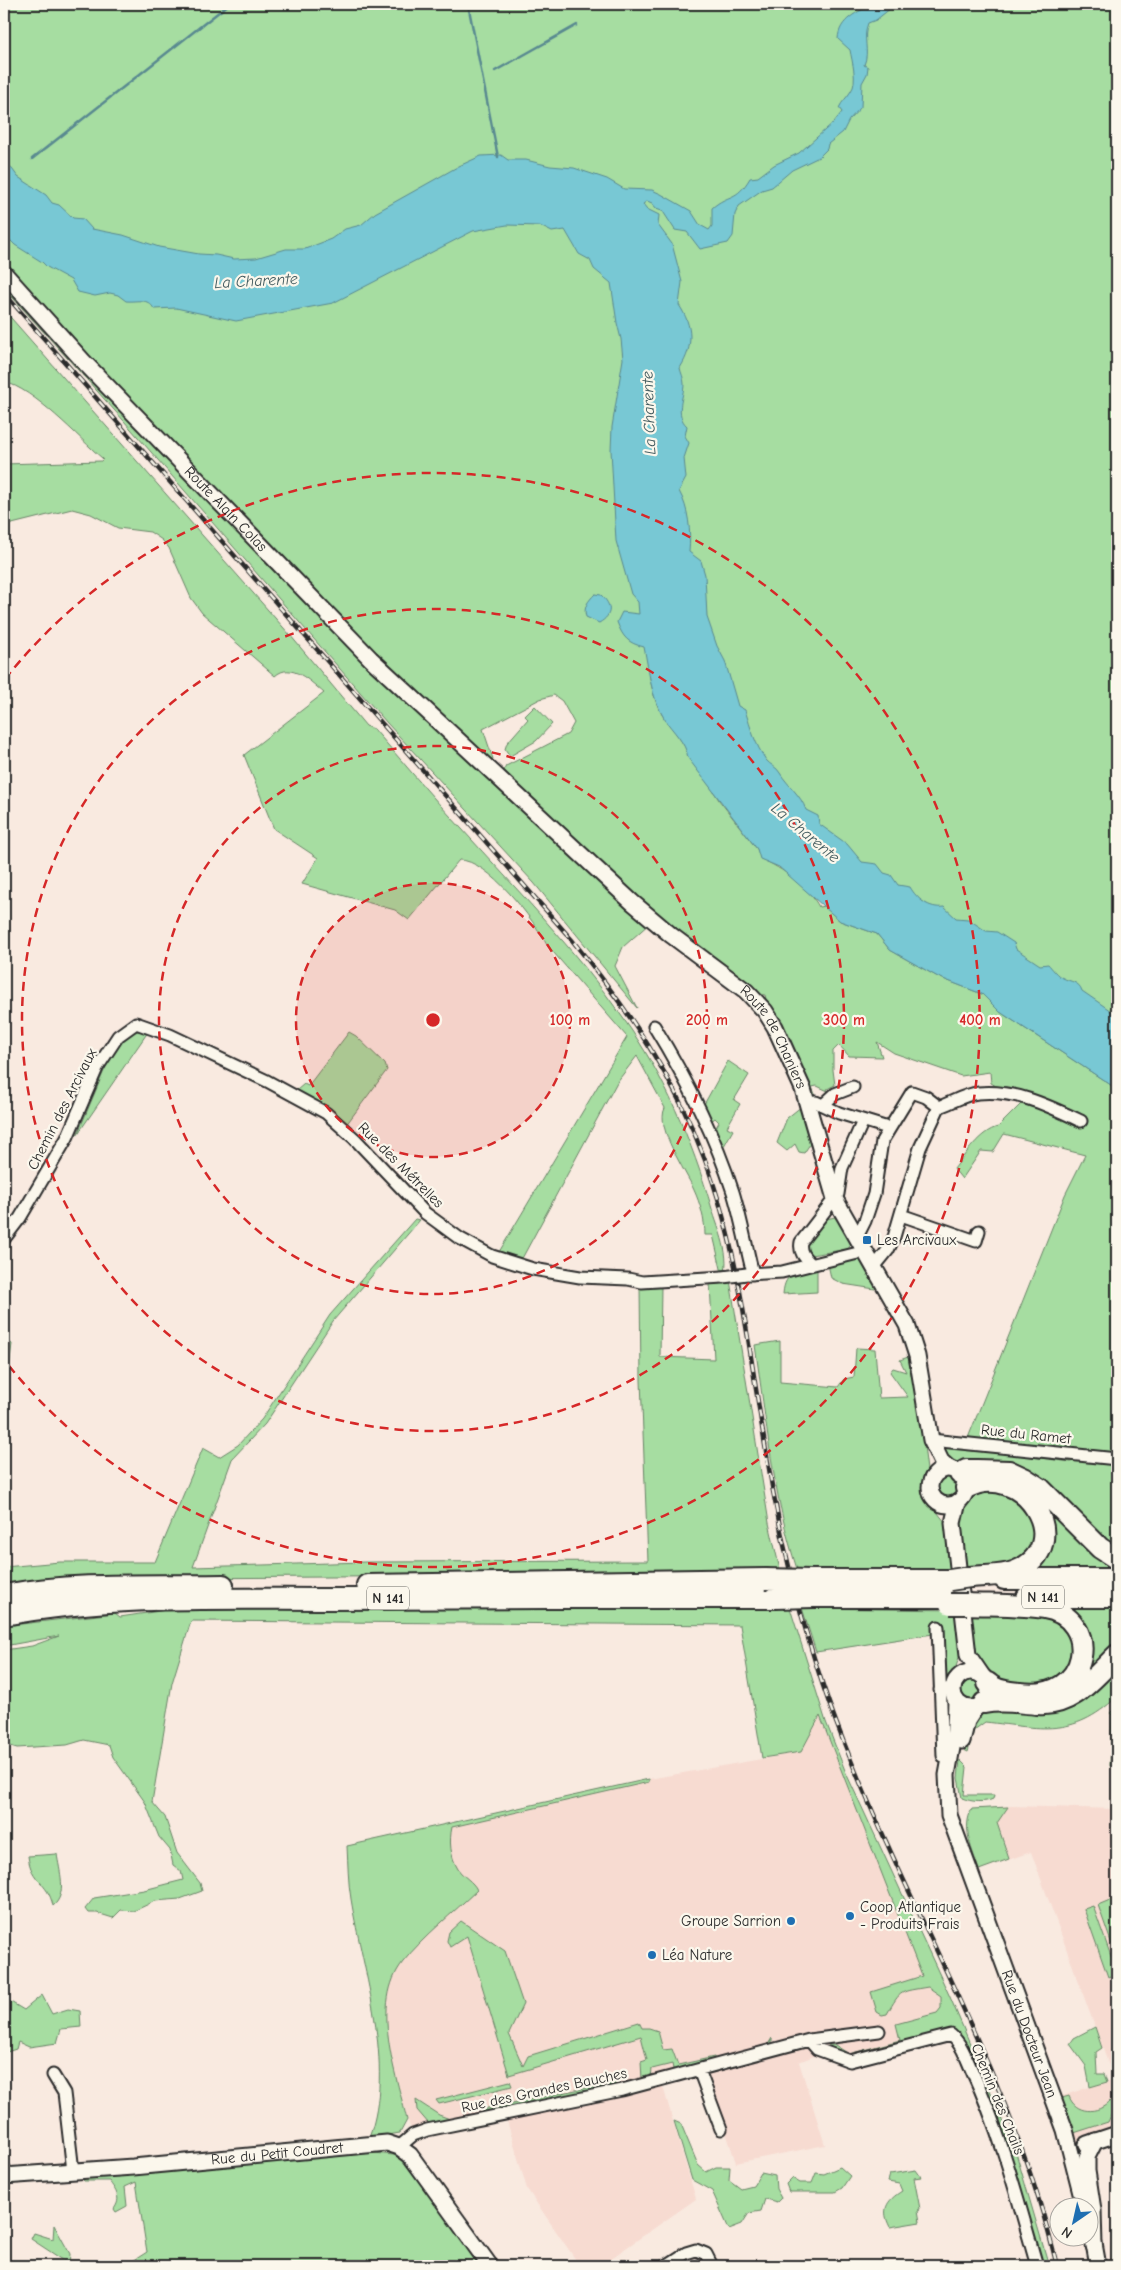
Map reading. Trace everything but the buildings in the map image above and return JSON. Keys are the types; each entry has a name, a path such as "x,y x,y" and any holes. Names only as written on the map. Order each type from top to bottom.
{"highway":[{"path":"959,1483 966,1470 1009,1471 1024,1478 1041,1488 1100,1548 1117,1559"},
{"path":"959,1483 986,1480 1014,1486 1035,1506 1042,1519 1043,1542 1038,1555 1026,1565 961,1591"},
{"name":"N 141","path":"4,1595 32,1590 95,1586 765,1579 813,1588 896,1596 1117,1578"},
{"name":"N 141","path":"4,1615 36,1609 96,1604 211,1599 774,1598 813,1588 1117,1597"},
{"path":"961,1591 1045,1608 1060,1615 1078,1631 1081,1660 1074,1676 1056,1691 1041,1694 1005,1691 984,1678"},
{"path":"980,1705 1008,1700 1052,1704 1068,1700 1117,1655"}],"street":[{"name":"Route Alain Colas","path":"4,274 84,362 190,473 371,659 454,739"},
{"name":"Route de Chaniers","path":"454,739 639,908 671,935 732,979 756,1001 784,1044 815,1104 835,1199 901,1311 911,1336 917,1356 931,1440"},
{"name":"Chemin des Arcivaux","path":"4,1239 20,1218 67,1138 97,1068 118,1036 136,1023"},
{"name":"Rue des Métrelles","path":"136,1023 170,1035 267,1081 326,1113 355,1139 425,1213 458,1238 492,1256 533,1269 580,1277 628,1279 642,1282 723,1278 782,1272 866,1252"},
{"path":"654,1026 679,1066 713,1138 733,1192 750,1274"},
{"path":"815,1104 853,1087"},
{"path":"857,1237 865,1221 874,1194 882,1141 888,1128 912,1092 926,1097 938,1107"},
{"path":"875,1266 888,1250 901,1215 920,1148 938,1107 977,1093 1009,1093 1041,1103 1081,1120"},
{"path":"815,1104 888,1128"},
{"path":"811,1264 802,1255 801,1242 838,1194 842,1168 863,1121"},
{"path":"901,1215 976,1241 979,1232"},
{"path":"931,1440 929,1452 931,1470 934,1476 931,1490 934,1497 942,1503 953,1523"},
{"path":"931,1440 941,1461 959,1483 953,1523 968,1655 984,1678 990,1692 980,1705 967,1708 952,1689"},
{"name":"Rue du Ramet","path":"931,1440 1117,1459"},
{"path":"934,1476 943,1469 959,1483"},
{"path":"942,1503 952,1504 959,1483"},
{"name":"Rue du Docteur Jean","path":"938,1627 952,1689 955,1731 946,1787 949,1815 1071,2149 1083,2198"},
{"path":"952,1689 968,1655"},
{"path":"952,1689 972,1671 984,1678"},
{"name":"Rue du Docteur Jean","path":"943,1756 952,1689"},
{"name":"Rue du Docteur Jean","path":"966,1861 955,1779 967,1721 980,1705"},
{"name":"Rue des Grandes Bauches","path":"399,2147 412,2135 427,2130 622,2090 809,2040 879,2031"},
{"name":"Chemin des Chails","path":"809,2040 817,2049 850,2061 951,2035 958,2041 981,2090 1010,2171 1036,2266"},
{"path":"700,2070 721,2129"},
{"path":"53,2075 64,2094 73,2171"},
{"path":"1071,2149 1117,2134"},
{"path":"1092,2198 1087,2171 1087,2157 1096,2141"},
{"name":"Rue du Petit Coudret","path":"4,2176 387,2143 399,2147"},
{"path":"399,2147 405,2150 417,2164 490,2266"},
{"path":"1094,2248 1098,2266"},
{"path":"666,2266 686,2253 696,2250 706,2254 712,2266"}],"shaded area":[{"path":"819,1715 966,2035 849,2067 814,2056 799,2062 825,2145 736,2163 705,2069 661,2080 696,2199 600,2266 580,2266 527,2189 505,2114 413,2135 383,2051 347,1846 649,1779 801,1752"},
{"path":"1011,1806 1117,1809 1117,2134 1071,2149 1053,2099 1114,2079 1031,1852 979,1870 970,1841 968,1817 972,1809"}],"green space":[{"path":"4,4 1117,4 1117,1027 821,836 770,778 687,598 626,200 650,678 659,710 671,725 719,800 757,849 761,859 794,878 819,907 824,906 840,921 877,934 890,950 938,977 982,994 1000,1012 1111,1085 1117,1099 1117,1552 1084,1526 959,1466 948,1459 943,1451 947,1446 1071,1462 1079,1456 966,1443 1065,1195 1085,1155 1004,1134 993,1152 981,1151 962,1179 954,1169 968,1151 979,1138 991,1129 998,1127 1023,1102 991,1083 990,1072 961,1076 894,1053 877,1042 882,1057 849,1056 839,1045 833,1051 835,1085 827,1089 828,1091 817,1086 812,1087 815,1094 814,1097 811,1096 767,1004 765,995 758,994 675,931 514,786 504,770 506,766 568,734 574,723 562,701 554,695 540,699 483,729 493,759 488,761 388,672 46,311 4,264"},
{"path":"4,282 62,349 650,923 623,947 615,966 637,1008 534,883 387,723 124,421 4,288"},
{"path":"4,310 290,635 366,726 374,729 439,804 545,920 605,993 651,1062 686,1134 723,1243 726,1261 723,1277 713,1235 705,1235 703,1218 696,1195 664,1127 663,1116 665,1108 637,1056 617,1082 519,1264 496,1257 627,1037 547,945 522,907 496,880 471,862 459,860 409,920 395,910 302,884 318,858 274,829 244,755 324,693 307,679 294,672 281,672 275,676 202,613 191,598 169,548 162,540 150,532 118,528 91,514 72,509 4,526 4,464 101,461 103,459 42,403 16,386 4,382"},
{"path":"535,706 552,724 536,741 510,756 505,749 507,743 528,719 525,716"},
{"path":"137,1031 148,1032 77,1135 114,1047 131,1033"},
{"path":"349,1032 356,1036 385,1064 387,1070 343,1129 301,1096 297,1090 304,1084 308,1086"},
{"path":"728,1061 749,1075 734,1100 740,1104 727,1127 733,1130 720,1153 713,1133 719,1122 715,1118 709,1123 702,1108"},
{"path":"802,1106 812,1141 804,1153 799,1152 795,1144 787,1151 777,1143 787,1118"},
{"path":"835,1217 846,1227 850,1236 851,1241 848,1249 811,1255 804,1245 822,1220"},
{"path":"415,1219 420,1220 333,1321 265,1424 232,1459 193,1567 365,1562 648,1561 641,1380 640,1286 661,1286 660,1357 714,1359 710,1284 730,1280 769,1523 780,1570 495,1576 171,1578 4,1588 4,1567 60,1562 155,1562 203,1448 219,1457 238,1445 262,1419 330,1315"},
{"path":"856,1257 862,1258 878,1285 875,1289 843,1284 831,1278 828,1264"},
{"path":"817,1269 817,1292 783,1294 786,1281 793,1274"},
{"path":"4,1339 12,1344 5,1399 4,1439"},
{"path":"780,1341 780,1382 838,1387 844,1379 854,1377 856,1348 875,1349 879,1398 908,1397 890,1372 893,1368 906,1372 900,1360 908,1357 918,1398 927,1470 923,1490 926,1498 945,1522 950,1570 812,1572 810,1569 797,1569 776,1486 755,1345"},
{"path":"1011,1475 1117,1562 1117,1572 1021,1573 1049,1532"},
{"path":"948,1476 956,1479 959,1487 956,1495 948,1498 940,1495 937,1487 940,1479"},
{"path":"992,1485 1032,1510 1036,1543 1019,1563 985,1569 965,1567 959,1539 961,1507 975,1487"},
{"path":"1117,1604 1117,1648 1059,1693 1084,1662 1057,1605"},
{"path":"565,1606 790,1608 826,1722 846,1773 950,1997 1014,2146 1049,2266 1040,2266 986,2092 960,2035 952,2031 853,2057 828,2048 829,2045 835,2045 849,2054 900,2040 896,2024 937,2013 941,2008 941,1996 928,1987 906,1991 895,2000 887,2014 882,2015 877,2012 871,1992 922,1976 820,1716 801,1752 762,1758 740,1625 191,1621 172,1683 152,1802 165,1817 177,1853 200,1883 202,1891 180,1899 155,1901 134,1911 121,1910 113,1918 97,1913 88,1913 85,1909 94,1898 144,1890 183,1880 181,1871 173,1865 170,1850 159,1837 145,1802 113,1757 109,1745 84,1740 67,1745 17,1748 4,1744 4,1650 32,1646 59,1636 4,1646 4,1626 115,1613 120,1617 173,1609 223,1607"},
{"path":"802,1608 957,1610 960,1641 959,1658 945,1686 942,1623 940,1621 934,1621 933,1634 816,1652"},
{"path":"971,1611 1033,1612 1064,1623 1075,1655 1056,1685 1010,1686 989,1677 974,1656"},
{"path":"1117,1663 1117,1697 1085,1719 1055,1728 1023,1727 985,1722 974,1730 968,1752 964,1750 968,1728 979,1711"},
{"path":"970,1680 978,1683 981,1691 978,1699 970,1702 962,1699 959,1691 962,1683"},
{"path":"1117,1706 1117,1764 1110,1766 1112,1715 1110,1713"},
{"path":"960,1760 967,1767 964,1795 994,1795 993,1799 978,1802 962,1798 958,1778"},
{"path":"649,1779 649,1782 452,1827 450,1843 453,1859 460,1872 477,1890 420,1943 403,1962 393,1979 388,1998 388,2039 407,2120 400,2133 369,2138 376,2110 379,2080 378,2050 375,2019 350,1893 347,1846"},
{"path":"1008,1807 997,1823 1009,1859 979,1870 968,1832 969,1816 972,1809"},
{"path":"57,1854 61,1874 61,1888 58,1901 53,1906 47,1891 32,1872 28,1856"},
{"path":"1117,1897 1117,1959 1098,1905"},
{"path":"1093,1906 1117,1973 1108,1977 1084,1909"},
{"path":"461,1921 505,1951 523,2004 509,2034 523,2066 528,2056 639,2022 642,2028 658,2031 663,2050 672,2049 678,2065 714,2057 715,2060 767,2046 772,2038 772,2044 766,2049 677,2071 673,2069 672,2064 652,2069 651,2078 642,2080 641,2062 647,2060 641,2036 509,2075 467,1936 450,1947 447,1941 449,1932"},
{"path":"42,1995 52,2014 68,2009 80,2011 81,2027 61,2029 57,2043 29,2047 18,2042 16,2049 4,2053 4,2016 9,2001 24,2010"},
{"path":"1095,2027 1102,2048 1096,2052 1097,2074 1104,2074 1107,2082 1090,2087 1086,2066 1070,2044 1074,2038"},
{"path":"510,2081 512,2086 439,2104 436,2100"},
{"path":"615,2082 616,2085 483,2114 483,2109"},
{"path":"1069,2096 1072,2102 1081,2109 1099,2109 1110,2101 1116,2104 1108,2122 1074,2133 1062,2098"},
{"path":"416,2100 439,2115 450,2119 429,2124 417,2110"},
{"path":"674,2121 681,2124 698,2165 706,2172 716,2167 730,2167 729,2180 741,2189 753,2186 761,2173 775,2176 776,2189 781,2198 777,2202 765,2199 761,2211 749,2213 742,2224 729,2229 712,2191 692,2180"},
{"path":"373,2153 394,2155 402,2160 484,2266 125,2266 147,2252 136,2182 125,2187 127,2206 116,2212 114,2209 118,2198 109,2181 84,2181 82,2179 83,2175"},
{"path":"840,2167 850,2176 842,2188 835,2192 789,2192 786,2184 792,2178 800,2183 812,2183 816,2173 824,2174"},
{"path":"916,2170 921,2177 914,2178 920,2209 918,2210 920,2222 890,2227 886,2216 887,2206 892,2198 902,2191 899,2184 888,2182 890,2174"},
{"path":"54,2225 70,2254 69,2264 31,2239 34,2233 53,2239"}],"water":[{"name":"La Charente","path":"873,4 896,4 876,20 868,23 866,29 866,60 864,65 868,67 867,74 862,83 861,107 849,120 843,132 828,144 827,149 819,157 792,170 772,187 762,190 739,206 735,214 733,236 728,243 700,249 687,232 675,230 662,210 647,201 643,204 647,209 659,215 658,225 672,244 682,282 679,305 689,328 690,344 685,360 680,368 684,380 684,389 680,411 683,421 687,426 685,436 689,443 684,458 686,478 679,491 685,505 688,521 689,552 701,561 705,575 707,617 717,646 725,661 738,706 745,710 756,742 766,760 779,771 801,800 806,810 818,816 819,824 847,844 862,862 877,864 884,873 891,875 898,885 910,887 928,905 944,907 956,918 968,919 986,931 997,932 1014,943 1016,949 1040,965 1048,964 1059,976 1077,984 1082,991 1117,1015 1117,1099 1111,1085 1000,1012 982,994 938,977 890,950 877,934 840,921 779,867 760,859 757,849 688,758 685,747 664,718 656,701 644,647 634,644 627,639 617,622 622,612 639,614 638,602 631,594 616,541 611,450 612,427 623,359 621,339 611,283 594,269 590,260 579,254 565,230 552,232 540,226 507,225 473,231 333,303 236,321 176,308 154,309 152,305 145,301 126,301 118,295 110,293 95,296 78,292 71,280 47,267 15,245 4,234 4,158 18,177 46,195 52,203 59,205 73,218 83,219 92,229 123,235 159,247 234,259 256,258 286,249 305,249 331,239 345,229 361,225 375,213 459,166 481,156 501,155 508,160 526,160 550,166 574,168 607,179 624,189 652,190 691,211 700,225 709,230 712,226 712,208 741,191 750,178 758,177 774,165 799,153 834,122 842,112 839,108 853,87 854,77 850,50 838,39 839,32 850,17"},
{"path":"595,594 601,595 609,606 607,617 599,623 586,617 585,613 587,604"}],"waterway":[{"path":"32,159 229,4"},
{"path":"468,4 498,157"},
{"path":"495,71 577,25"}],"railway":[{"path":"4,293 572,940 612,992 664,1072 693,1130 705,1160 726,1228 741,1298 783,1540 790,1573 818,1671 857,1774 887,1844 982,2051 1011,2121 1037,2193 1057,2266"}],"place":[{"name":"Les Arcivaux","path":"867,1240"},
{"name":"Coop Atlantique - Produits Frais","path":"850,1916"},
{"name":"Groupe Sarrion","path":"791,1921"},
{"name":"Léa Nature","path":"652,1955"}]}
